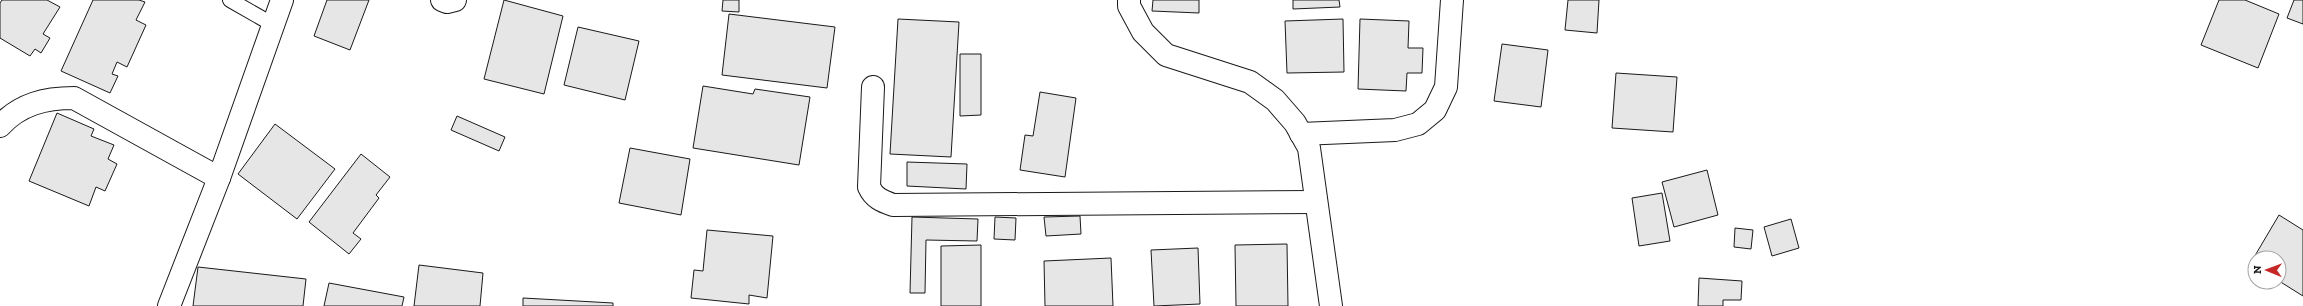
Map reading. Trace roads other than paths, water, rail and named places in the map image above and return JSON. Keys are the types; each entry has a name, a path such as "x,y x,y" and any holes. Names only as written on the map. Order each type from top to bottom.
{"street":[{"path":"169,306 219,178 272,24 282,0"},
{"path":"442,0 447,2 455,0"},
{"path":"1128,0 1129,6 1143,32 1166,55 1250,82 1275,100 1295,122 1309,148 1331,306"},
{"path":"1301,134 1395,130 1418,124 1435,110 1446,87 1452,0"},
{"path":"873,87 869,187 873,195 880,200 893,205 1316,202"},
{"path":"0,126 10,115 32,103 54,98 74,98 219,178"}],"lane":[{"path":"230,0 272,24"}]}
